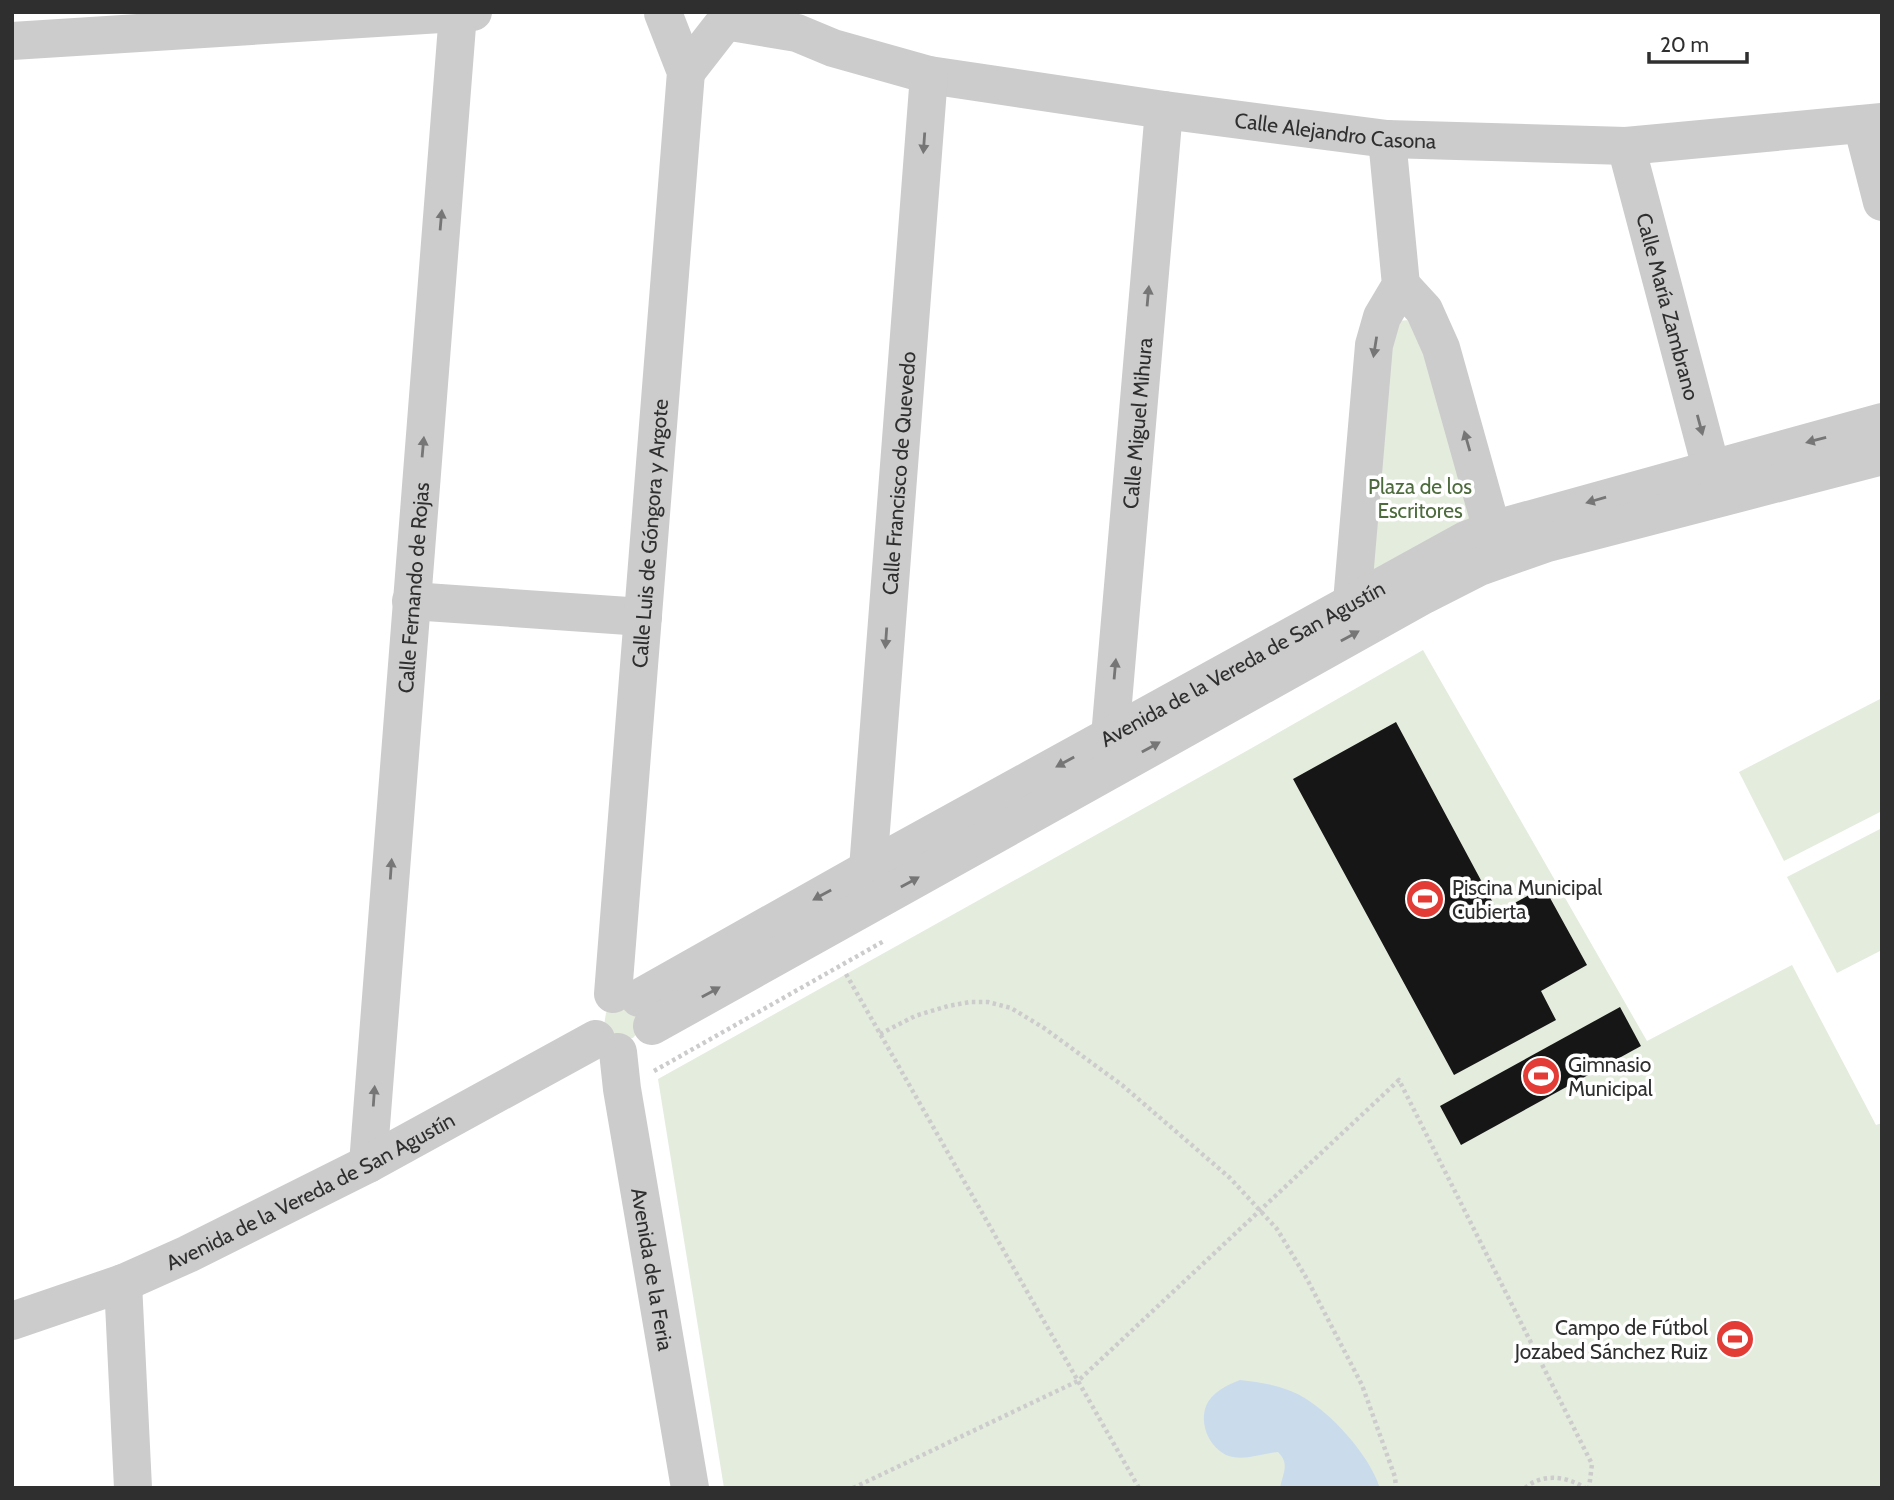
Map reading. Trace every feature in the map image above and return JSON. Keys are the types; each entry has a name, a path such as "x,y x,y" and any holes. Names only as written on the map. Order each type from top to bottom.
{"street":[{"path":"12,41 473,12"},
{"name":"Calle Fernando de Rojas","path":"368,1164 458,13"},
{"name":"Calle Alejandro Casona","path":"663,13 675,24 691,30 707,31 731,21 790,22 833,48 929,75 1164,110 1387,139 1626,146 1872,123"},
{"name":"Calle Luis de Góngora y Argote","path":"634,1006 643,617 686,72 663,13"},
{"path":"686,72 731,21"},
{"name":"Calle Francisco de Quevedo","path":"867,869 929,75"},
{"name":"Calle Miguel Mihura","path":"1110,737 1164,110"},
{"path":"1872,123 1882,202"},
{"path":"1352,602 1374,345 1382,317 1401,285 1387,139"},
{"name":"Calle María Zambrano","path":"1626,146 1711,468"},
{"path":"1401,285 1424,310 1441,348 1492,530"},
{"name":"Avenida de la Vereda de San Agustín","path":"634,1006 867,869 1466,540 1492,530 1882,422"},
{"name":"Avenida de la Vereda de San Agustín","path":"634,1006 1479,567 1547,543 1882,456"},
{"path":"411,601 643,617"},
{"name":"Avenida de la Feria","path":"634,1006 597,1004 591,1021 612,1060 690,1488"},
{"name":"Avenida de la Vereda de San Agustín","path":"12,1321 122,1283 188,1254 368,1164 628,1052 644,1043 634,1006"},
{"path":"122,1283 134,1488"}],"path":[{"path":"612,1060 891,937"},
{"path":"846,974 1139,1488"},
{"path":"880,1034 915,1016 948,1006 988,1002 1011,1008 1044,1028 1122,1085 1230,1178 1277,1229 1307,1279 1362,1385 1395,1477 1396,1488"},
{"path":"853,1488 1078,1381 1399,1080 1591,1464 1587,1488 1560,1478 1544,1479 1525,1488"}],"green space":[{"name":"Plaza de los Escritores","path":"1409,320 1418,326 1475,528 1366,578 1384,345 1398,321"},
{"path":"1423,650 1647,1041 1792,965 1876,1125 1882,1123 1882,1488 724,1488 658,1079"},
{"path":"1882,698 1882,811 1784,861 1739,772"},
{"path":"1882,828 1882,950 1837,973 1787,877"},
{"path":"609,1008 637,1010 637,1033 633,1038 621,1040 604,1025"}],"water":[{"path":"1240,1380 1282,1388 1316,1405 1355,1445 1380,1488 1280,1488 1285,1465 1278,1452 1241,1458 1222,1453 1208,1436 1204,1413 1216,1393"}],"building":[{"name":"Piscina Municipal Cubierta","path":"1396,722 1498,912 1544,887 1587,965 1541,991 1556,1020 1454,1075 1293,779"},
{"name":"Gimnasio Municipal","path":"1620,1007 1641,1046 1461,1145 1440,1106"}],"place":[{"name":"Piscina Municipal Cubierta","path":"1425,899"},
{"name":"Gimnasio Municipal","path":"1541,1076"},
{"name":"Campo de Fútbol Jozabed Sánchez Ruiz","path":"1735,1339"}]}
